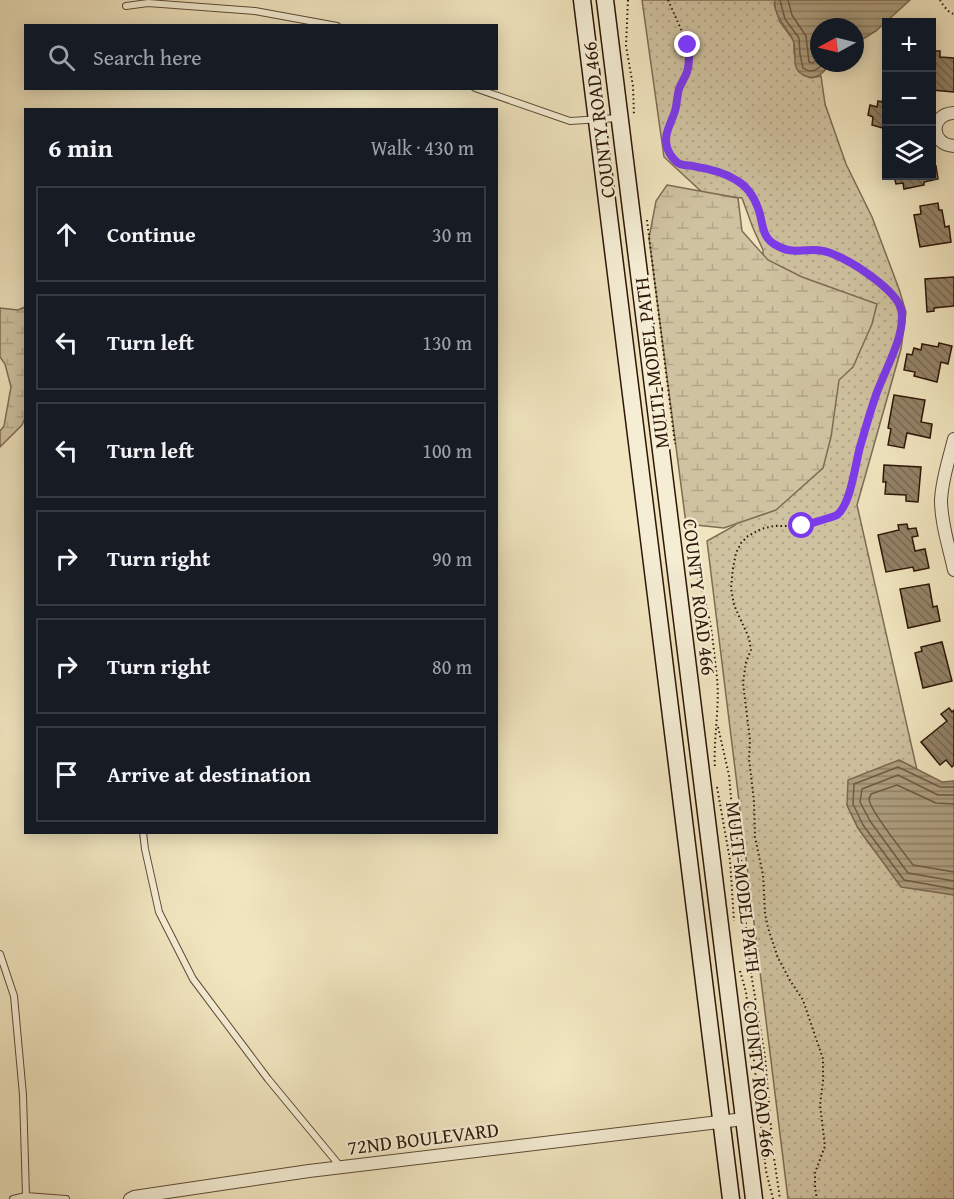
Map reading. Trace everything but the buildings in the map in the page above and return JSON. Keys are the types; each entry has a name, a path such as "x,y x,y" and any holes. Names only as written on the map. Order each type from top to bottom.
{"main road":[{"name":"COUNTY ROAD 466","path":"582,0 731,1199"},
{"name":"COUNTY ROAD 466","path":"604,0 627,120 754,1199"}],"street":[{"path":"954,113 944,115 937,123 936,133 941,142 954,146"},
{"path":"954,440 942,488 941,502 954,570"},
{"name":"72ND BOULEVARD","path":"130,1199 340,1167 744,1119"}],"lane":[{"path":"126,6 148,3 255,11 326,24"},
{"path":"480,90 570,121 627,120"},
{"path":"143,834 144,849 159,912 193,979 268,1079 340,1167"},
{"path":"0,954 14,996 23,1095 26,1196"},
{"path":"13,1199 26,1196 66,1199"}],"path":[{"path":"627,120 633,86 626,46 628,0"},
{"path":"668,0 688,45 689,62 666,138 668,150 676,161 681,165 696,166 736,180 750,192 758,208 764,233 772,243 793,252 824,251 849,261 897,299 901,311 900,328 893,354 876,393 844,506 836,516 802,526 774,526 761,529 748,536 736,553 731,588 734,605 749,638 751,650 746,662 743,682 750,740 749,759 755,837 763,875 765,913 778,958 803,1000 823,1059 820,1105 825,1146 815,1173 817,1199"},
{"path":"940,0 951,14 954,14"},
{"name":"MULTI-MODEL PATH","path":"646,215 675,445"},
{"name":"MULTI-MODEL PATH","path":"685,526 688,549 705,601 710,625 717,680 715,769"},
{"name":"MULTI-MODEL PATH","path":"717,721 729,775 732,809 743,870 749,954 765,1057 773,1151 780,1199"},
{"name":"MULTI-MODEL PATH","path":"716,781 730,860 734,923"},
{"name":"MULTI-MODEL PATH","path":"740,970 746,992 766,1171 773,1199"}],"green space":[{"path":"642,0 775,0 774,4 780,22 794,41 794,53 803,75 811,78 821,76 825,104 846,164 872,217 906,312 901,349 857,505 917,770 899,760 847,805 858,828 871,846 943,892 954,895 954,1199 788,1199 707,541 734,526 767,493 763,250 742,198 704,194 664,157"},
{"path":"667,185 738,198 742,231 768,260 802,277 877,304 872,324 853,367 839,380 831,437 823,468 776,510 724,528 686,524 649,238 656,201"},
{"path":"24,307 24,420 0,447 0,431 4,426 11,387 5,364 0,357 0,308 18,310"}],"water":[{"path":"775,0 910,0 890,18 882,18 882,26 864,38 864,18 810,18 810,72 823,72 816,77 809,77 798,71 794,43 775,5"},
{"path":"899,760 942,782 954,781 954,895 901,887 858,828 847,805 848,780"}],"route":[{"path":"688,45 689,62 686,75 680,87 666,138 668,150 676,161 681,165 696,166 736,180 750,192 758,208 764,233 772,243 793,252 813,250 836,255 862,269 897,299 901,311 900,328 893,354 876,393 844,506 836,516 802,526"}]}
